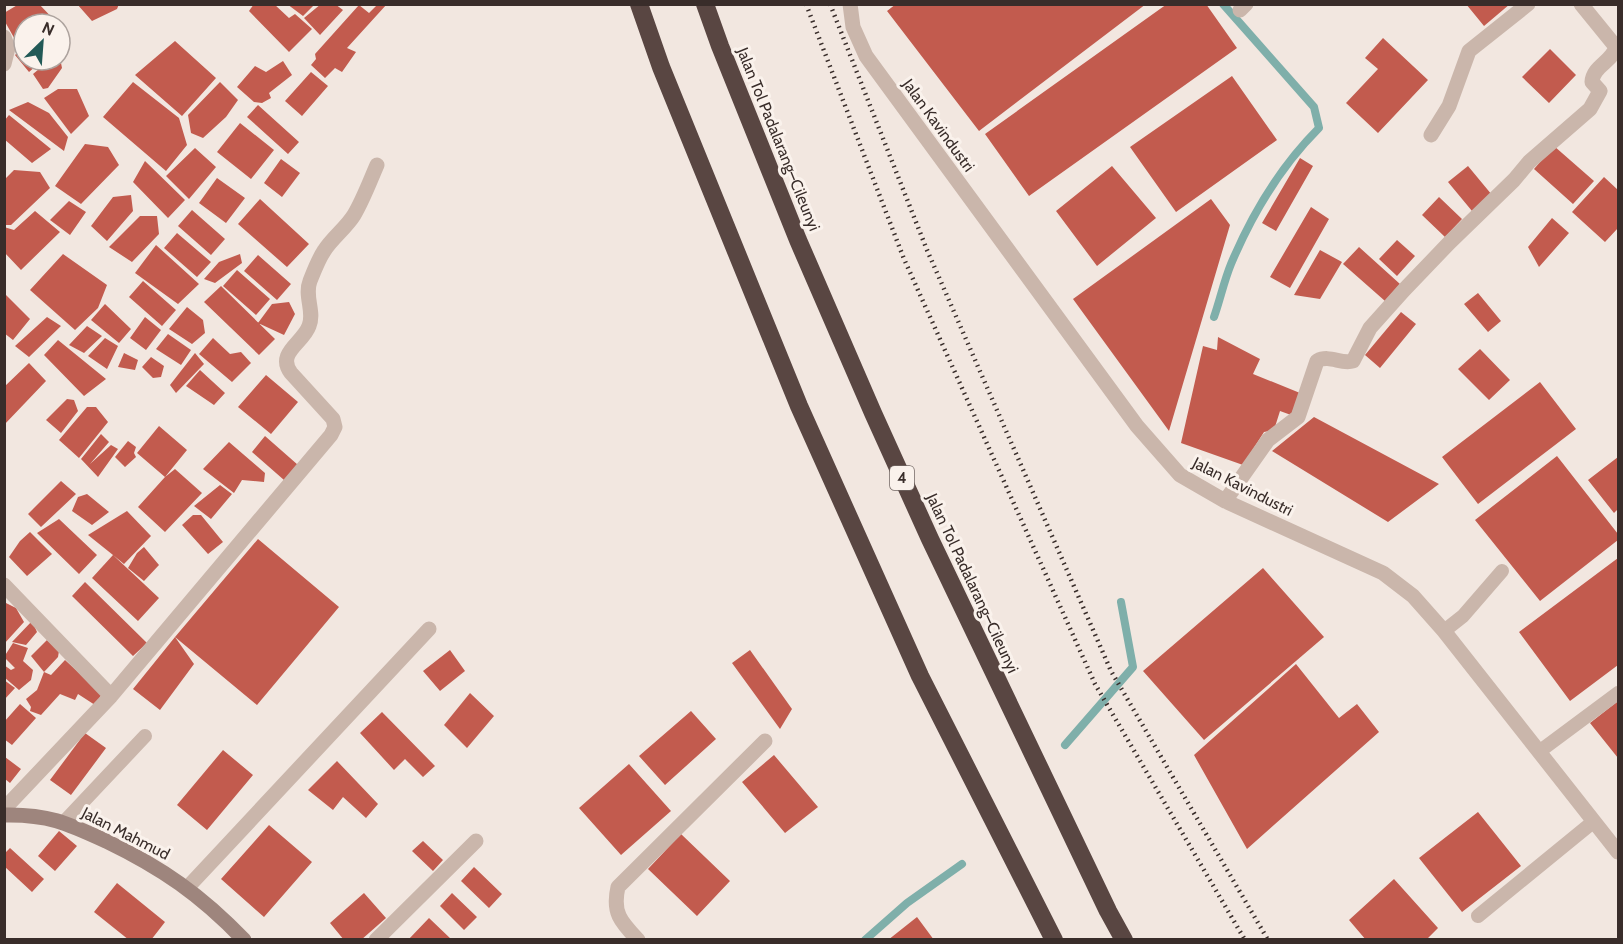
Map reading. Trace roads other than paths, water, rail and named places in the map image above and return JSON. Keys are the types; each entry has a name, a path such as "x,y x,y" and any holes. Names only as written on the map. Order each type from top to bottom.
{"highway":[{"path":"639,4 661,67 808,427 920,676 1054,939"},
{"name":"Jalan Tol Padalarang–Cileunyi","path":"705,4 798,240 878,423 930,539 1103,900 1124,939"}],"street":[{"name":"Jalan Kavindustri","path":"850,4 853,27 866,56 1137,426 1180,475 1225,501 1383,573 1413,596 1444,631 1618,852"},
{"path":"1431,135 1449,106 1469,51 1528,4"},
{"path":"1225,501 1268,440 1298,417 1317,361 1326,358 1353,361 1370,328 1404,290 1514,180 1528,162 1590,109 1600,91 1592,82 1594,72 1611,58 1616,47 1581,4"},
{"path":"4,37 8,48 4,64"},
{"path":"4,809 111,696 332,435 335,427 333,419 291,373 287,367 286,358 310,326 311,315 307,292 309,282 324,251 354,215 377,165"},
{"path":"4,585 111,696"},
{"path":"187,888 429,629"},
{"path":"638,939 620,921 615,901 618,887 765,741"},
{"name":"Jalan Mahmud","path":"4,815 28,815 64,822 143,859 187,888 217,912 244,939"},
{"path":"376,939 476,841"}],"lane":[{"path":"1444,631 1463,616 1502,571"},
{"path":"1540,751 1618,693"},
{"path":"64,822 145,736"},
{"path":"1478,916 1593,822"}],"waterway":[{"path":"1214,317 1226,277 1248,227 1292,158 1319,128 1314,107 1223,4"},
{"path":"1065,745 1133,667 1121,602"},
{"path":"865,940 907,903 962,864"}],"railway":[{"path":"806,4 904,259 1095,684 1245,940"},
{"path":"830,4 927,250 1111,671 1268,940"}]}
